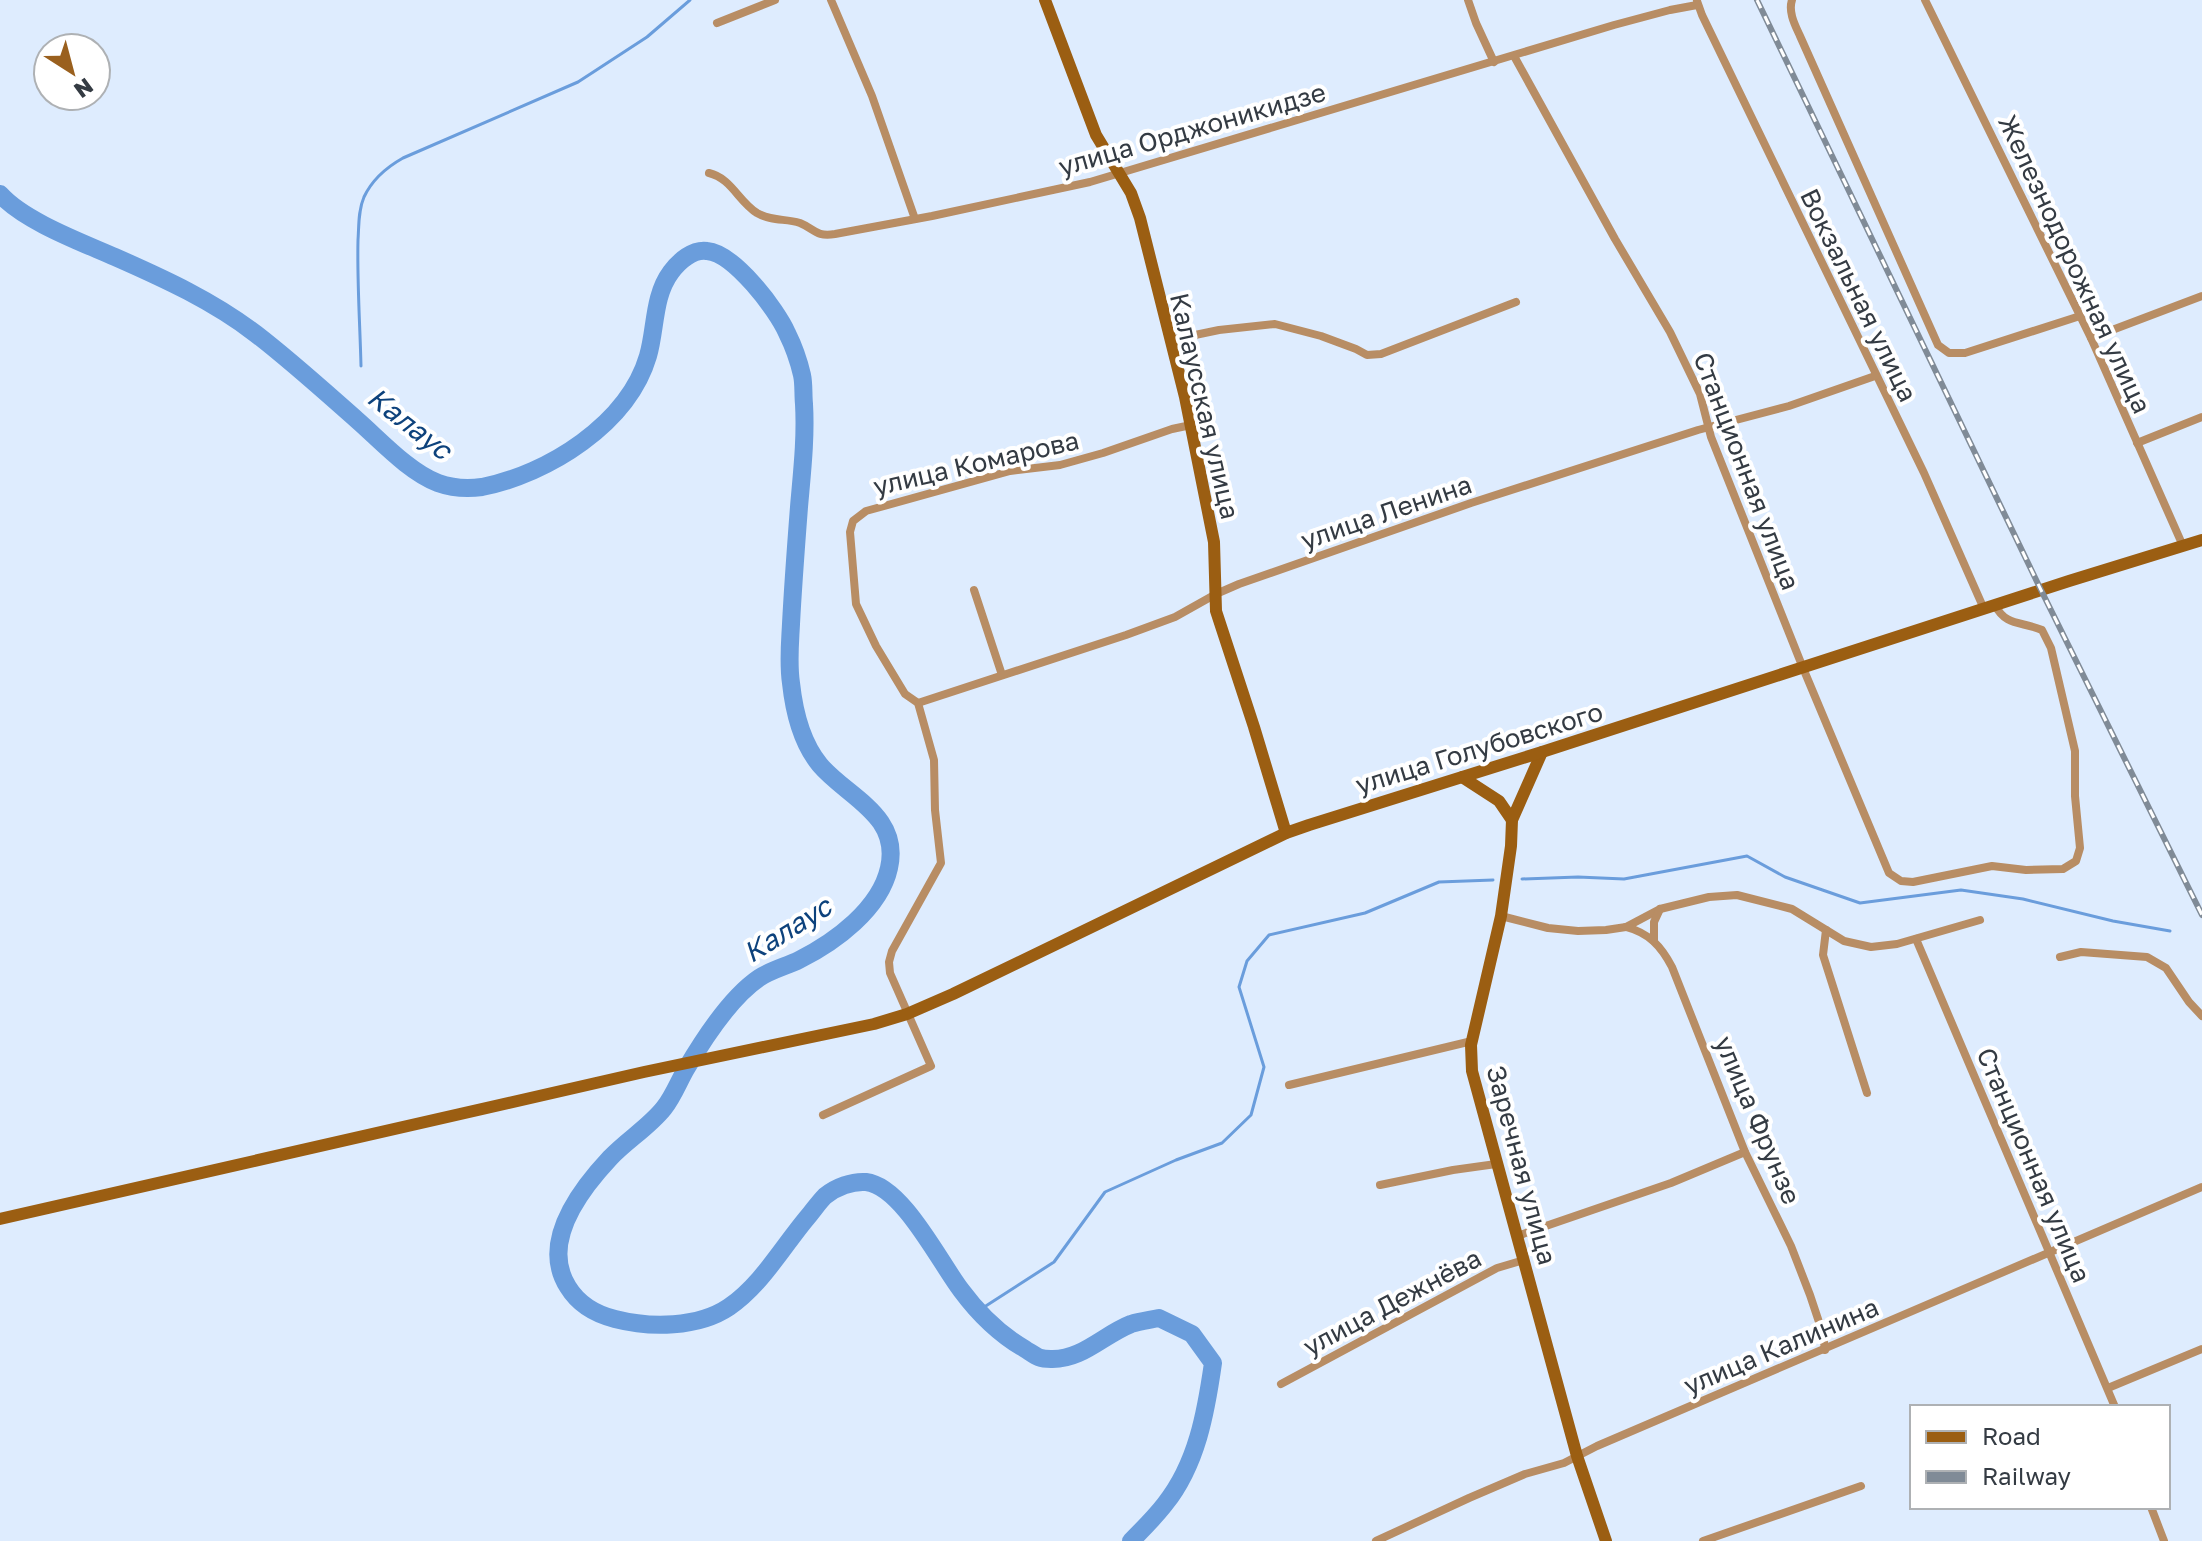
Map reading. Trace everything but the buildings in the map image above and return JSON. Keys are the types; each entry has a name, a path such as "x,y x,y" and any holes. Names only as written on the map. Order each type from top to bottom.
{"street":[{"path":"717,23 775,0"},
{"path":"831,0 872,96 915,219"},
{"name":"Калаусская улица","path":"1045,0 1096,135 1131,193 1140,218 1191,425 1214,542 1220,625 1286,833"},
{"path":"1468,0 1494,62"},
{"name":"Железнодорожная улица","path":"1925,0 2091,338 2183,546"},
{"name":"Вокзальная улица","path":"1791,2 1791,15 1938,345 1949,353 1965,353 2080,316"},
{"name":"улица Орджоникидзе","path":"709,173 719,175 743,202 769,219 800,223 815,234 825,236 1065,188 1118,174 1614,25 1697,3"},
{"name":"Вокзальная улица","path":"1697,3 1875,376 1990,607"},
{"name":"Станционная улица","path":"1514,56 1670,332 1700,394 1708,427 1803,668 1889,873 1901,881 1913,882 1992,866 2026,870 2063,869 2072,865 2078,857 2075,751 2051,648 2042,630 2009,621 1990,607"},
{"path":"2091,338 2202,296"},
{"path":"1171,340 1219,330 1275,324 1321,336 1367,355 1381,354 1516,302"},
{"name":"улица Ленина","path":"918,703 1126,635 1175,617 1239,584 1471,503 1708,427 1789,406 1875,376"},
{"path":"2137,443 2202,417"},
{"name":"улица Комарова","path":"823,1115 931,1066 890,973 889,962 892,951 941,863 934,760 918,703 905,694 876,646 856,604 850,532 853,521 866,511 1010,471 1060,465 1191,425"},
{"name":"улица Голубовского","path":"0,1219 644,1072 874,1024 907,1014 1286,833 2202,540"},
{"path":"974,590 1002,675"},
{"name":"Заречная улица","path":"1542,752 1512,820 1501,916 1472,1041 1472,1071 1577,1456 1606,1541"},
{"path":"1462,777 1499,801 1512,820"},
{"path":"1501,916 1548,928 1578,931 1626,927 1660,909 1709,897 1737,895 1792,909 1844,941 1871,947 1897,944 1980,920"},
{"path":"1654,941 1654,922 1660,909"},
{"path":"1626,927 1654,941"},
{"path":"1826,930 1823,955 1867,1093"},
{"name":"Станционная улица","path":"1916,939 2114,1405"},
{"name":"улица Фрунзе","path":"1654,941 1672,967 1745,1152 1791,1246 1823,1334 1825,1350"},
{"path":"2060,957 2081,952 2147,957 2166,968 2202,1016"},
{"path":"1289,1085 1472,1041"},
{"path":"1517,1236 1671,1183 1745,1152"},
{"path":"1380,1185 1496,1164"},
{"name":"улица Калинина","path":"1376,1541 1525,1474 1549,1468 2202,1187"},
{"name":"улица Дежнёва","path":"1281,1384 1497,1268 1524,1260"},
{"path":"2108,1388 2202,1349"},
{"path":"1703,1541 1861,1486"},
{"path":"2152,1509 2164,1541"}],"waterway":[{"path":"361,366 359,218 364,197 376,180 403,158 578,82 647,37 690,0"},
{"name":"Калаус","path":"0,194 38,222 170,282 223,311 282,355 406,464 427,478 454,487 482,487 533,471 558,458 604,424 638,381 651,346 661,291 671,272 687,257 702,251 718,254 753,284 787,333 803,382 804,442 790,654 796,715 803,736 820,765 880,821 891,850 889,868 876,897 854,923 813,953 759,978 728,1007 701,1045 664,1108 610,1158 576,1201 561,1235 561,1270 577,1299 608,1317 658,1325 703,1319 729,1307 751,1288 825,1196 844,1185 866,1182 893,1196 906,1210 982,1315 1006,1337 1037,1357 1073,1356 1131,1324 1159,1318 1192,1334 1213,1363 1203,1419 1185,1472 1165,1504 1131,1541"},
{"path":"1522,879 1624,879 1747,856 1785,877 1860,903 1961,890 2023,899 2170,931"},
{"path":"978,1311 1054,1262 1105,1192 1222,1143 1251,1115 1264,1067 1239,987 1247,961 1269,935 1365,913 1439,882 1493,880"}],"railway":[{"path":"1757,0 2041,590 2202,915"}]}
